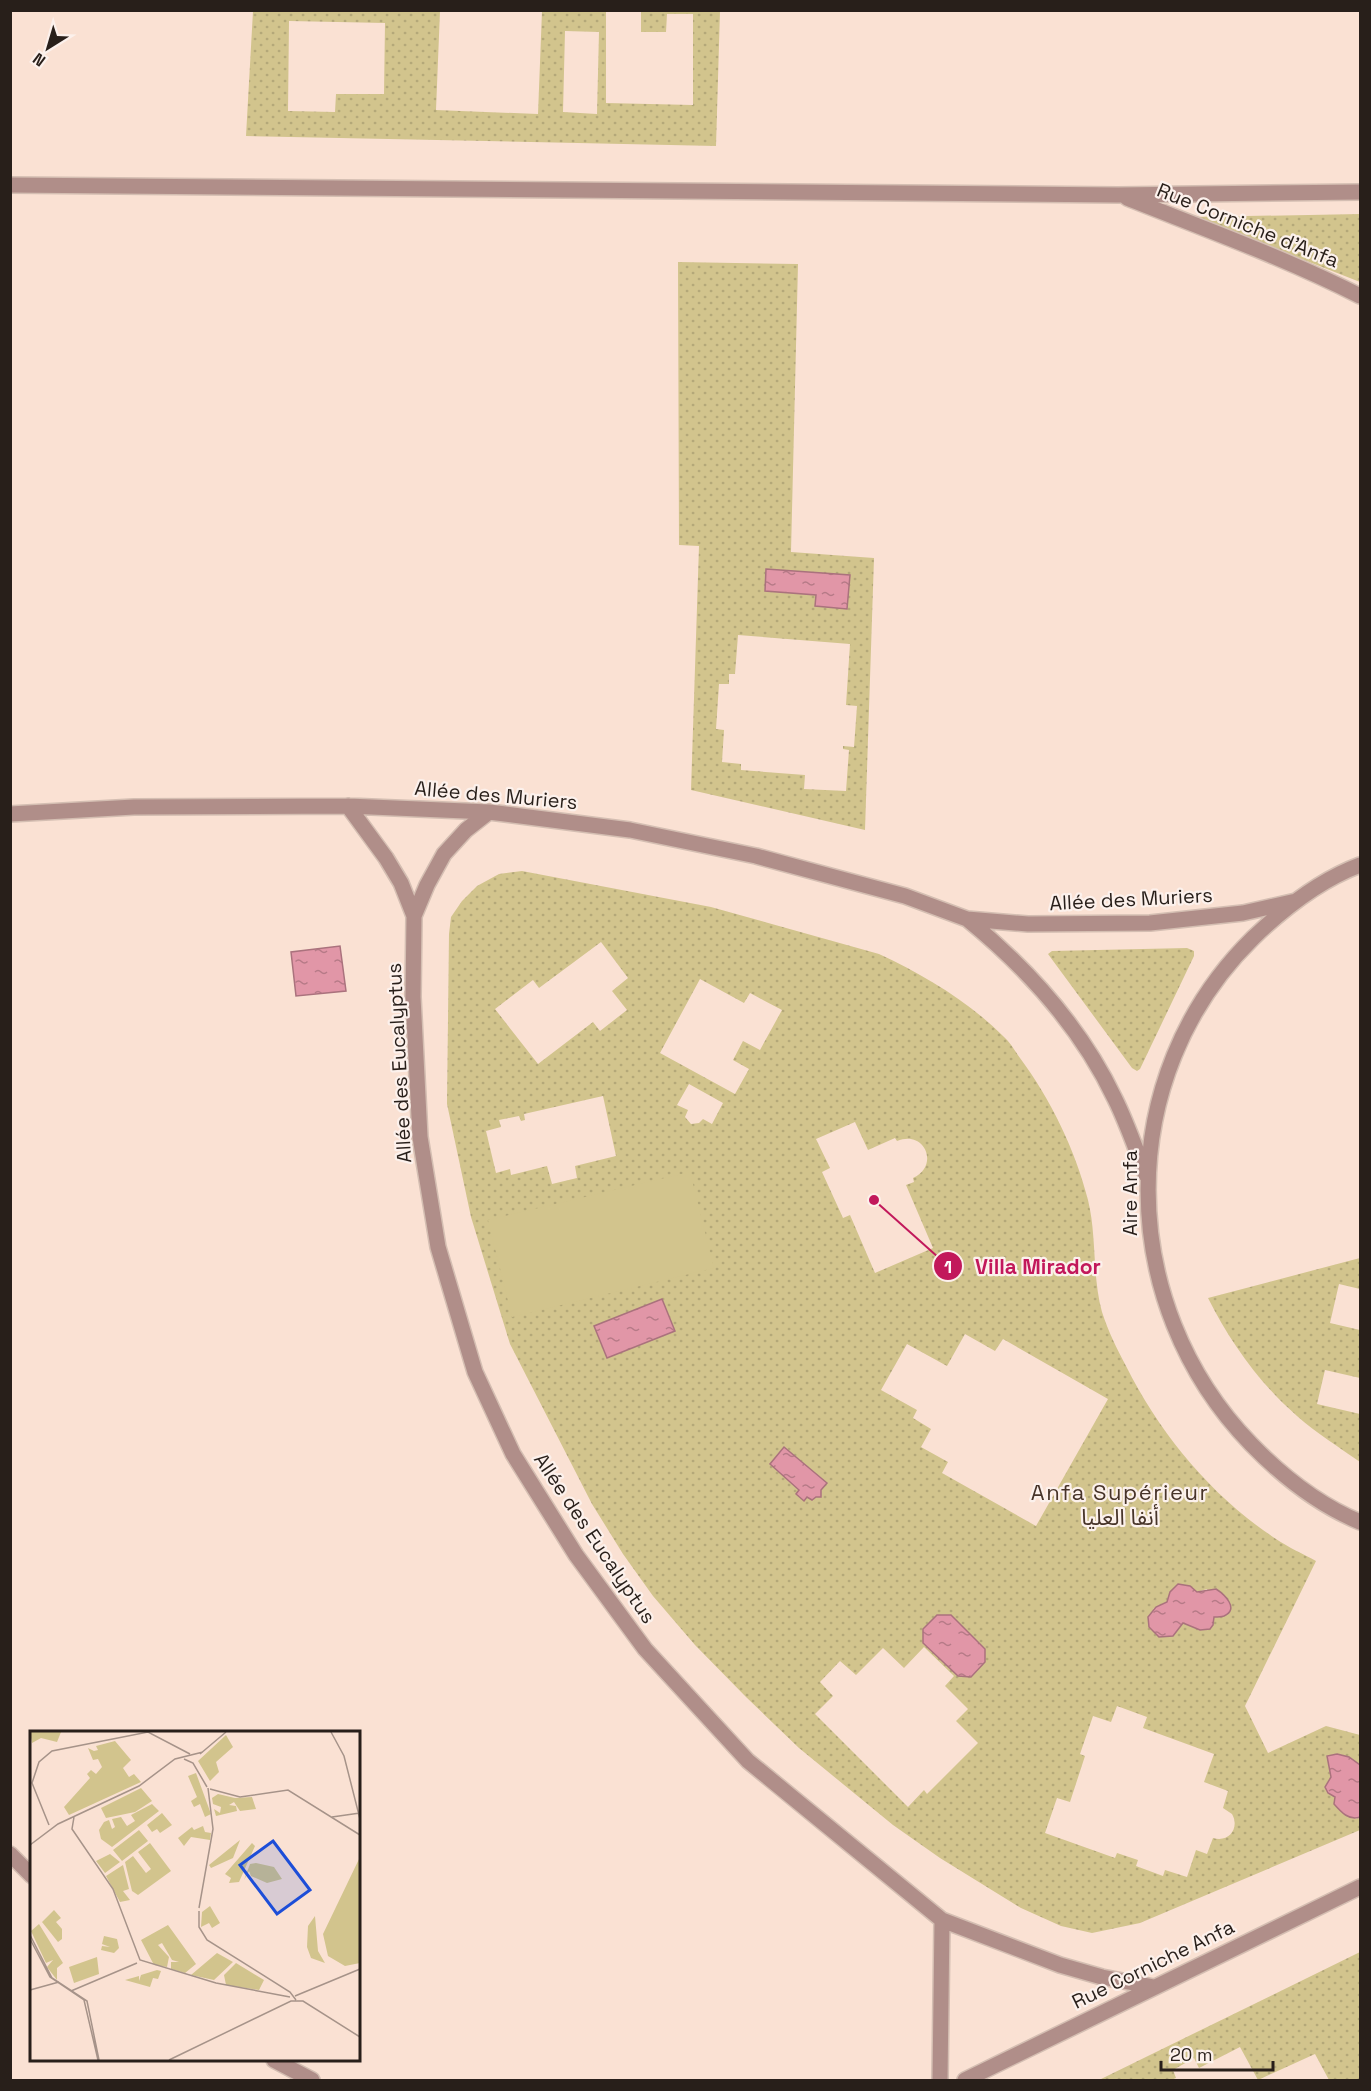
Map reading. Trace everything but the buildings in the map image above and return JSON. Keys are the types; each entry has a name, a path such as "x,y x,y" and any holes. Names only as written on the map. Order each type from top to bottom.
{"street":[{"path":"10,184 1118,195 1360,192"},
{"name":"Rue Corniche d'Anfa","path":"1118,195 1255,248 1360,296"},
{"name":"Allée des Muriers","path":"10,814 134,807 348,806 489,812 630,830 756,856 904,896 967,919 1028,924 1150,923 1244,913 1296,902"},
{"name":"Allée des Eucalyptus","path":"348,806 386,858 401,883 414,916"},
{"name":"Allée des Eucalyptus","path":"489,812 466,830 444,854 427,885 414,916 413,997 420,1137 438,1247 475,1372 513,1455 576,1555 653,1658 748,1761 942,1920 1060,1965 1102,1977 1154,1987"},
{"name":"Aire Anfa","path":"1360,865 1324,882 1296,902 1243,948 1220,975 1183,1036 1169,1069 1158,1103 1147,1178 1152,1248 1160,1284 1176,1335 1201,1382 1232,1425 1269,1463 1311,1495 1360,1522"},
{"name":"Allée des Muriers","path":"967,919 1025,971 1081,1040 1116,1100 1147,1178"},
{"path":"10,1854 30,1874"},
{"name":"Rue Corniche Anfa","path":"965,2080 1360,1887"},
{"path":"940,2080 942,1920"},
{"path":"276,2061 312,2080"}],"shaded area":[{"path":"253,11 440,11 436,110 538,114 542,11 606,11 606,103 693,105 693,14 667,14 666,32 641,32 641,11 720,11 716,146 246,136","holes":["289,21 385,23 384,94 336,94 335,112 288,111","565,31 599,32 597,114 563,112"]},
{"path":"1360,214 1360,282 1195,217"},
{"path":"678,262 798,264 791,552 874,558 865,830 691,790 699,546 679,545","holes":["738,635 850,644 846,705 857,706 854,747 843,746 843,749 849,750 846,791 804,789 805,775 741,770 741,764 722,762 724,730 716,729 719,684 729,684 729,674 735,674"]},
{"path":"522,871 711,907 879,954 945,990 975,1011 1008,1041 1052,1108 1076,1162 1091,1214 1097,1285 1102,1312 1116,1346 1140,1391 1172,1440 1209,1484 1253,1522 1281,1542 1316,1561 1245,1706 1268,1753 1326,1726 1360,1735 1360,1765 1349,1757 1328,1782 1330,1794 1335,1797 1335,1800 1356,1819 1360,1817 1360,1830 1140,1923 1092,1933 1061,1926 1021,1908 940,1858 893,1825 799,1748 695,1645 653,1596 592,1504 510,1344 471,1217 447,1104 449,934 451,917 462,901 477,886 499,874","holes":["601,942 628,978 612,991 627,1010 600,1031 593,1022 538,1064 495,1009 533,980 539,988","700,979 744,1003 750,993 782,1010 760,1050 743,1041 733,1060 749,1069 735,1094 660,1053","689,1084 723,1103 712,1124 703,1119 699,1123 691,1124 685,1117 688,1110 677,1105","603,1096 616,1156 575,1166 577,1178 552,1184 547,1166 511,1175 510,1169 496,1173 486,1131 501,1127 499,1120 519,1116 521,1121 525,1120 524,1114","855,1122 868,1150 895,1138 897,1141 915,1140 921,1144 926,1150 926,1165 913,1178 914,1182 906,1185 933,1248 875,1273 850,1215 843,1218 822,1172 830,1168 816,1139","965,1334 995,1351 1003,1339 1108,1399 1036,1526 942,1473 948,1462 921,1447 931,1429 913,1418 917,1410 881,1390 907,1344 947,1366","1207,1589 1217,1616 1214,1617 1210,1629 1200,1630 1185,1623 1180,1624 1179,1628 1153,1609 1167,1602 1168,1599 1193,1590 1197,1592","924,1647 954,1676 945,1686 968,1709 956,1721 978,1743 927,1794 924,1790 908,1807 815,1714 833,1696 820,1682 840,1661 856,1675 883,1648 904,1668","1117,1706 1147,1717 1143,1728 1214,1754 1204,1782 1228,1791 1223,1808 1232,1814 1234,1819 1232,1833 1224,1838 1213,1838 1207,1854 1196,1850 1187,1877 1165,1870 1163,1876 1136,1866 1138,1860 1117,1853 1115,1858 1045,1833 1057,1798 1070,1802 1085,1756 1080,1754 1093,1716 1111,1722"]},
{"path":"1187,948 1194,951 1194,956 1137,1071 1132,1068 1048,954 1052,951"},
{"path":"690,1172 714,1268 512,1317 488,1220"},
{"path":"1360,1258 1360,1289 1339,1284 1330,1323 1360,1330 1360,1378 1325,1370 1317,1404 1360,1414 1360,1462 1283,1404 1236,1346 1208,1298"},
{"path":"1360,1952 1360,2080 1329,2080 1315,2054 1258,2080 1240,2047 1199,2068 1194,2058 1173,2070 1176,2078 1171,2080 1099,2080"}],"water":[{"path":"766,569 850,575 847,609 815,606 816,595 765,591"},
{"path":"340,946 346,991 296,996 291,952"},
{"path":"662,1299 675,1331 607,1358 594,1326"},
{"path":"784,1447 827,1483 821,1490 821,1497 812,1500 807,1497 804,1501 796,1494 799,1490 770,1464"},
{"path":"1178,1584 1190,1586 1197,1592 1216,1589 1229,1602 1231,1610 1224,1616 1214,1617 1210,1629 1200,1630 1183,1623 1173,1636 1159,1637 1149,1627 1148,1617 1156,1607 1167,1602 1170,1592"},
{"path":"937,1615 951,1615 985,1649 985,1662 971,1677 958,1676 923,1643 923,1629"},
{"path":"1337,1754 1349,1757 1360,1765 1360,1817 1352,1818 1342,1813 1334,1804 1335,1797 1328,1793 1325,1787 1331,1777 1327,1756"}],"place":[{"name":"Villa Mirador","path":"874,1200"}],"district":[{"name":"Anfa Supérieur أنفا العليا","path":"1120,1504"}]}
